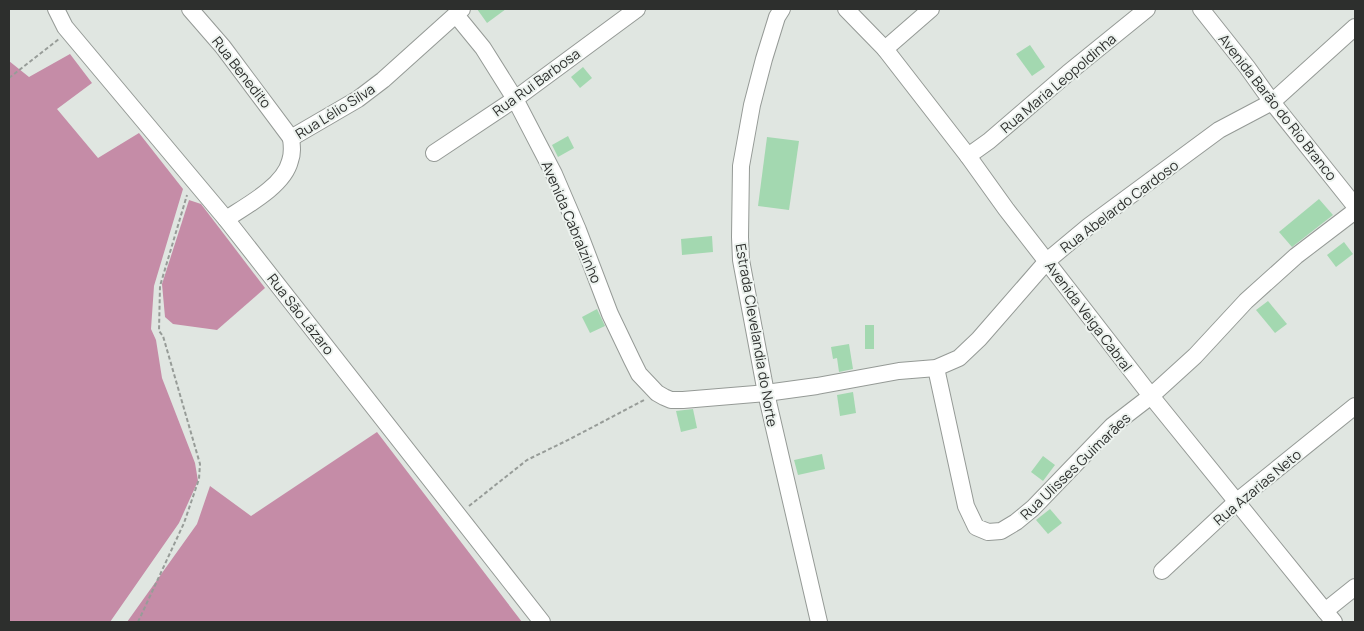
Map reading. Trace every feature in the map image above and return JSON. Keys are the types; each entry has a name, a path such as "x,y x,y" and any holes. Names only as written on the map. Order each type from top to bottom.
{"street":[{"name":"Rua São Lázaro","path":"56,9 62,23 69,32 226,219 542,622"},
{"name":"Rua Benedito","path":"190,9 223,47 291,138"},
{"name":"Rua Rui Barbosa","path":"434,153 514,99 637,9"},
{"name":"Avenida Veiga Cabral","path":"846,9 885,49 1151,396 1330,617"},
{"path":"885,49 931,9"},
{"name":"Rua Maria Leopoldinha","path":"968,156 989,142 1068,72 1147,9"},
{"name":"Avenida Barão do Rio Branco","path":"1201,9 1355,206"},
{"name":"Rua Lélio Silva","path":"226,219 264,194 283,176 290,162 292,151 291,138 358,100 459,12"},
{"name":"Avenida Cabralzinho","path":"459,12 514,99 554,174 610,314 632,360 640,374 664,396"},
{"name":"Estrada Clevelandia do Norte","path":"779,12 752,105 741,166 741,260 766,393 819,622"},
{"name":"Rua Abelardo Cardoso","path":"664,396 696,399 766,393 899,371 936,368 959,358 979,339 1047,261 1089,226 1219,130 1272,102 1355,26"},
{"name":"Rua Ulisses Guimarães","path":"936,368 966,506 976,527 988,532 1001,531 1016,522 1032,508 1112,426 1151,396 1195,356 1246,301 1296,256 1355,211"},
{"name":"Rua Azarias Neto","path":"1162,570 1236,502 1355,406"},
{"path":"1330,617 1355,587"}],"path":[{"path":"9,78 69,32"},
{"path":"138,622 184,523 199,479 200,464 163,336 159,331 160,286 188,193"},
{"path":"458,514 527,460 664,396"}],"shaded area":[{"path":"70,54 92,83 57,109 98,158 139,133 183,189 154,286 151,329 156,340 162,378 195,463 198,481 179,523 110,622 9,622 9,61 29,77"},
{"path":"189,200 201,204 265,288 217,330 173,324 165,317 162,284"},
{"path":"377,432 522,622 127,622 197,524 210,486 251,516"}],"building":[{"path":"477,9 506,9 487,23"},
{"path":"1030,45 1045,67 1032,76 1016,54"},
{"path":"583,67 592,78 580,88 571,77"},
{"path":"568,136 574,148 558,157 552,145"},
{"path":"767,137 799,141 789,210 758,206"},
{"path":"1319,199 1333,215 1292,247 1279,232"},
{"path":"712,236 713,252 682,255 681,239"},
{"path":"1344,242 1353,254 1336,267 1327,255"},
{"path":"1268,301 1287,324 1275,333 1256,310"},
{"path":"597,309 605,326 590,333 582,317"},
{"path":"865,325 874,325 874,349 865,349"},
{"path":"849,344 853,369 839,372 837,358 833,359 831,347"},
{"path":"853,392 856,413 840,416 837,395"},
{"path":"693,409 697,428 681,432 676,411"},
{"path":"822,454 825,469 798,475 794,460"},
{"path":"1043,456 1055,465 1043,481 1031,472"},
{"path":"1050,509 1062,523 1048,534 1036,520"}]}
